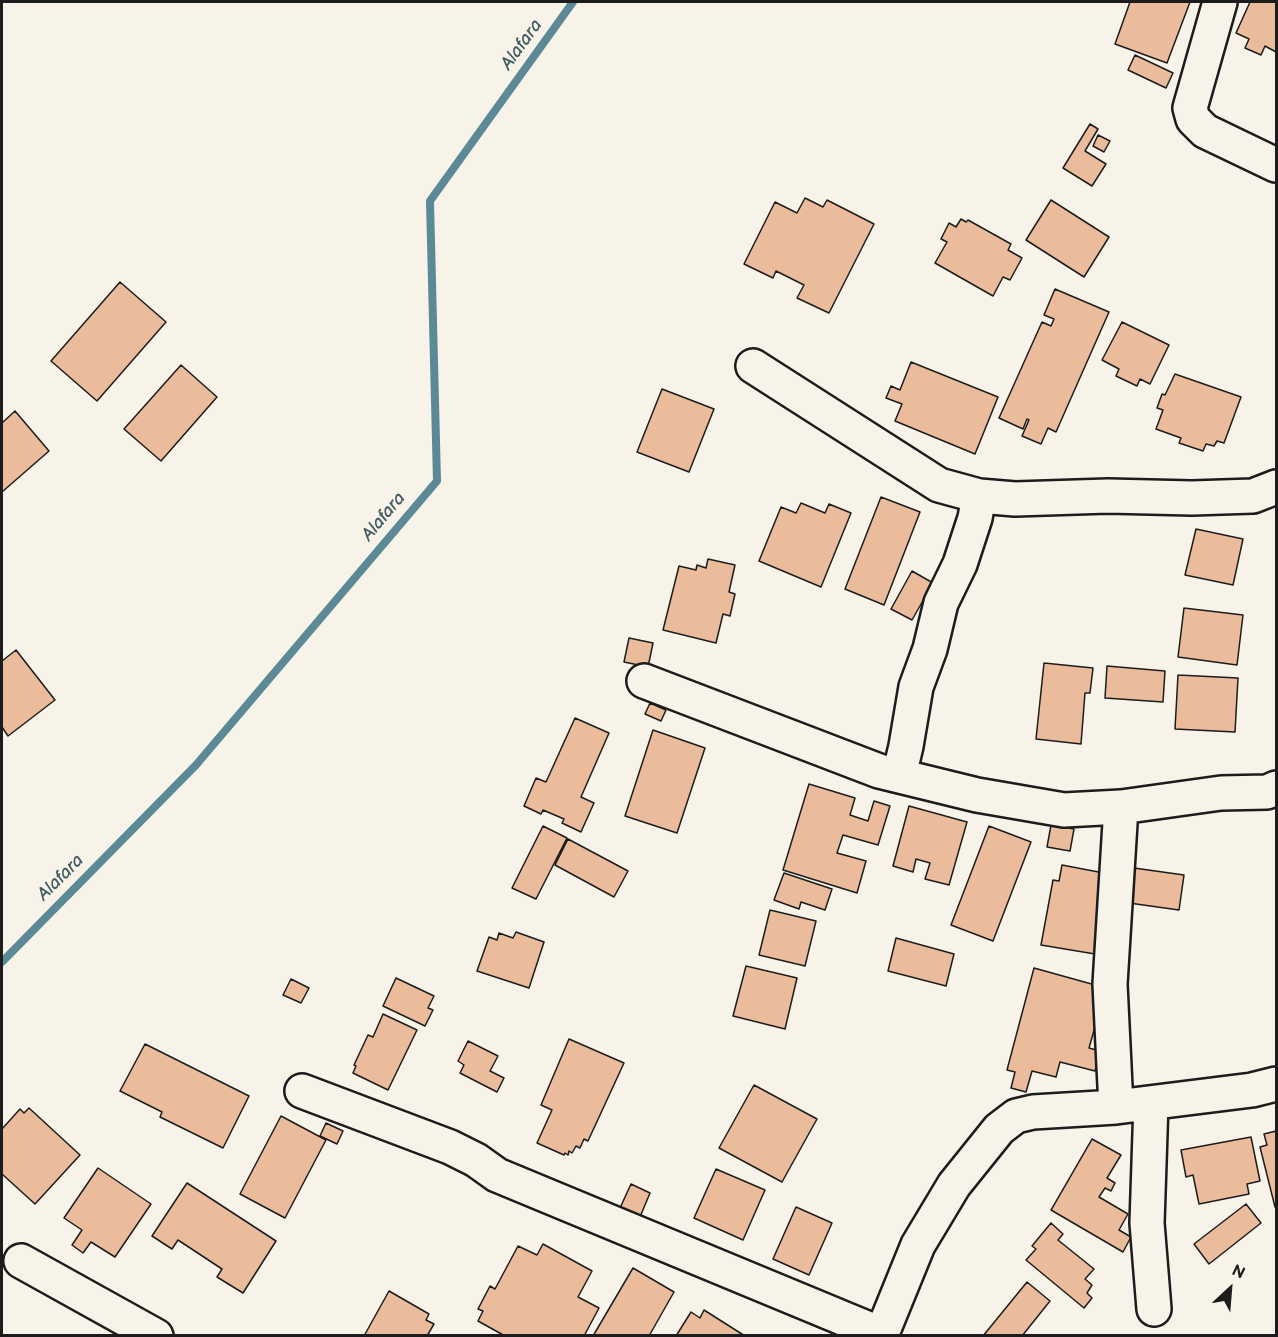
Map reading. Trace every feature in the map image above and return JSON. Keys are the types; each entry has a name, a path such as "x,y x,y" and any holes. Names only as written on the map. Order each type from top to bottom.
{"street":[{"path":"1220,2 1190,108 1192,119 1204,131 1276,165"},
{"path":"753,366 939,485 979,496 1015,499 1108,496 1192,498 1253,496 1276,487"},
{"path":"899,776 916,687 930,649 941,603 960,564 975,518 979,496"},
{"path":"644,681 879,771 977,795 1064,810 1121,807 1221,793 1267,792 1276,788"},
{"path":"1116,1107 1110,984 1121,807"},
{"path":"302,1091 450,1147 497,1175 881,1335 918,1245 954,1185 999,1129 1016,1116 1032,1112 1151,1103 1252,1090 1276,1083"},
{"path":"1151,1103 1147,1223 1154,1309"},
{"path":"21,1261 156,1335"}],"building":[{"path":"1130,2 1190,2 1167,63 1115,44"},
{"path":"1250,2 1276,2 1276,52 1265,46 1261,55 1245,48 1249,39 1236,33"},
{"path":"1135,55 1173,73 1166,88 1128,70"},
{"path":"1090,124 1098,129 1085,151 1106,164 1092,186 1063,168"},
{"path":"1098,135 1110,141 1104,152 1093,146"},
{"path":"805,198 823,207 827,200 874,224 829,313 797,298 804,285 776,271 773,278 744,264 775,202 797,213"},
{"path":"1051,200 1109,237 1084,277 1026,240"},
{"path":"961,219 966,222 968,220 1011,244 1008,250 1022,258 1010,280 1003,277 993,296 935,263 947,242 941,239 949,223 956,227"},
{"path":"120,282 166,322 97,401 51,361"},
{"path":"1055,289 1109,312 1056,432 1048,428 1041,444 1022,436 1029,420 1027,419 1023,429 999,418 1042,322 1051,326 1054,319 1044,315"},
{"path":"1122,322 1169,345 1150,384 1140,379 1137,386 1116,376 1119,369 1102,360"},
{"path":"911,362 998,397 975,454 895,421 902,404 886,398 891,386 900,390"},
{"path":"181,365 217,397 161,461 124,429"},
{"path":"1175,374 1241,397 1224,443 1217,441 1214,446 1206,444 1203,451 1179,443 1181,438 1156,429 1163,410 1157,408 1162,394 1165,395"},
{"path":"662,389 714,409 689,472 637,452"},
{"path":"15,411 49,451 2,492 2,423"},
{"path":"881,497 920,512 884,605 845,589"},
{"path":"801,503 825,513 829,504 851,513 821,587 759,561 781,507 796,513"},
{"path":"1196,529 1243,539 1233,585 1185,575"},
{"path":"708,559 735,565 729,592 735,594 730,616 723,614 716,643 663,630 679,566 696,570 697,565 706,568"},
{"path":"912,571 933,583 912,620 891,609"},
{"path":"1184,608 1243,615 1237,665 1178,657"},
{"path":"629,638 653,643 648,667 624,662"},
{"path":"16,650 55,700 8,736 2,727 2,661"},
{"path":"1044,663 1093,668 1090,693 1085,693 1081,744 1036,739"},
{"path":"1107,666 1165,671 1163,702 1105,698"},
{"path":"1178,675 1238,678 1235,732 1175,729"},
{"path":"650,703 666,710 661,721 645,714"},
{"path":"575,718 609,733 581,797 594,803 581,832 562,823 564,819 543,810 541,814 524,806 536,778 546,782"},
{"path":"653,730 705,748 677,833 625,816"},
{"path":"809,784 855,798 850,815 868,821 874,801 890,806 878,845 843,835 837,853 866,861 857,893 783,870"},
{"path":"909,806 967,822 949,885 925,879 930,863 916,859 913,872 893,866"},
{"path":"1051,825 1074,829 1070,851 1047,847"},
{"path":"543,826 567,838 536,899 512,888"},
{"path":"989,826 1031,842 993,941 951,925"},
{"path":"568,839 628,871 614,897 555,865"},
{"path":"1062,865 1109,874 1095,954 1041,945 1053,880 1059,881"},
{"path":"1134,868 1184,875 1179,910 1129,903"},
{"path":"784,873 832,889 825,910 801,902 799,909 774,900"},
{"path":"770,910 816,921 805,966 759,955"},
{"path":"516,932 544,942 529,988 477,971 489,937 497,940 499,933 513,938"},
{"path":"896,938 954,954 946,986 888,971"},
{"path":"746,966 797,978 785,1029 733,1016"},
{"path":"1034,968 1106,988 1089,1048 1100,1051 1095,1071 1060,1062 1056,1077 1032,1071 1026,1092 1011,1088 1015,1072 1007,1070"},
{"path":"396,978 434,996 428,1008 433,1010 425,1026 383,1006"},
{"path":"291,979 309,988 301,1003 283,995"},
{"path":"383,1014 417,1030 388,1090 353,1073 356,1066 354,1065 368,1035 373,1037"},
{"path":"569,1039 624,1063 588,1141 584,1139 580,1148 576,1146 572,1153 569,1151 568,1155 565,1153 564,1155 537,1143 552,1110 541,1105"},
{"path":"468,1041 498,1056 490,1071 504,1078 497,1092 460,1073 464,1065 458,1061"},
{"path":"145,1044 249,1096 223,1148 160,1117 162,1112 120,1091"},
{"path":"754,1085 817,1119 782,1182 719,1148"},
{"path":"29,1108 80,1155 35,1204 2,1174 2,1129 20,1109 24,1113"},
{"path":"281,1116 326,1140 285,1218 240,1194"},
{"path":"326,1123 343,1131 337,1144 320,1136"},
{"path":"1276,1131 1275,1207 1260,1147 1267,1145 1264,1134"},
{"path":"1251,1137 1260,1181 1247,1184 1249,1194 1199,1204 1193,1175 1186,1177 1181,1150"},
{"path":"1092,1139 1121,1155 1107,1178 1115,1183 1111,1191 1105,1188 1099,1197 1128,1214 1119,1230 1131,1237 1123,1252 1051,1210"},
{"path":"98,1168 151,1204 115,1257 91,1242 83,1253 72,1245 82,1230 64,1218"},
{"path":"716,1169 765,1190 743,1240 694,1218"},
{"path":"187,1183 276,1241 243,1293 217,1277 222,1269 178,1240 172,1249 152,1236"},
{"path":"631,1184 650,1193 640,1217 620,1208"},
{"path":"1246,1204 1261,1223 1209,1264 1194,1244"},
{"path":"796,1207 832,1223 809,1275 773,1259"},
{"path":"1051,1223 1063,1234 1058,1240 1094,1269 1085,1279 1092,1285 1087,1293 1092,1298 1084,1308 1026,1260 1036,1249 1032,1246"},
{"path":"543,1244 592,1271 578,1297 599,1308 584,1336 505,1336 478,1321 483,1311 478,1309 490,1286 495,1289 518,1246 537,1255"},
{"path":"633,1268 674,1292 649,1336 593,1336"},
{"path":"1027,1282 1050,1301 1022,1336 983,1336"},
{"path":"389,1291 429,1314 426,1320 434,1324 427,1336 364,1336"},
{"path":"704,1310 745,1336 676,1336 691,1312 700,1318"}],"waterway":[{"name":"Alafara","path":"2,962 196,765 437,481 430,201 573,2"}]}
